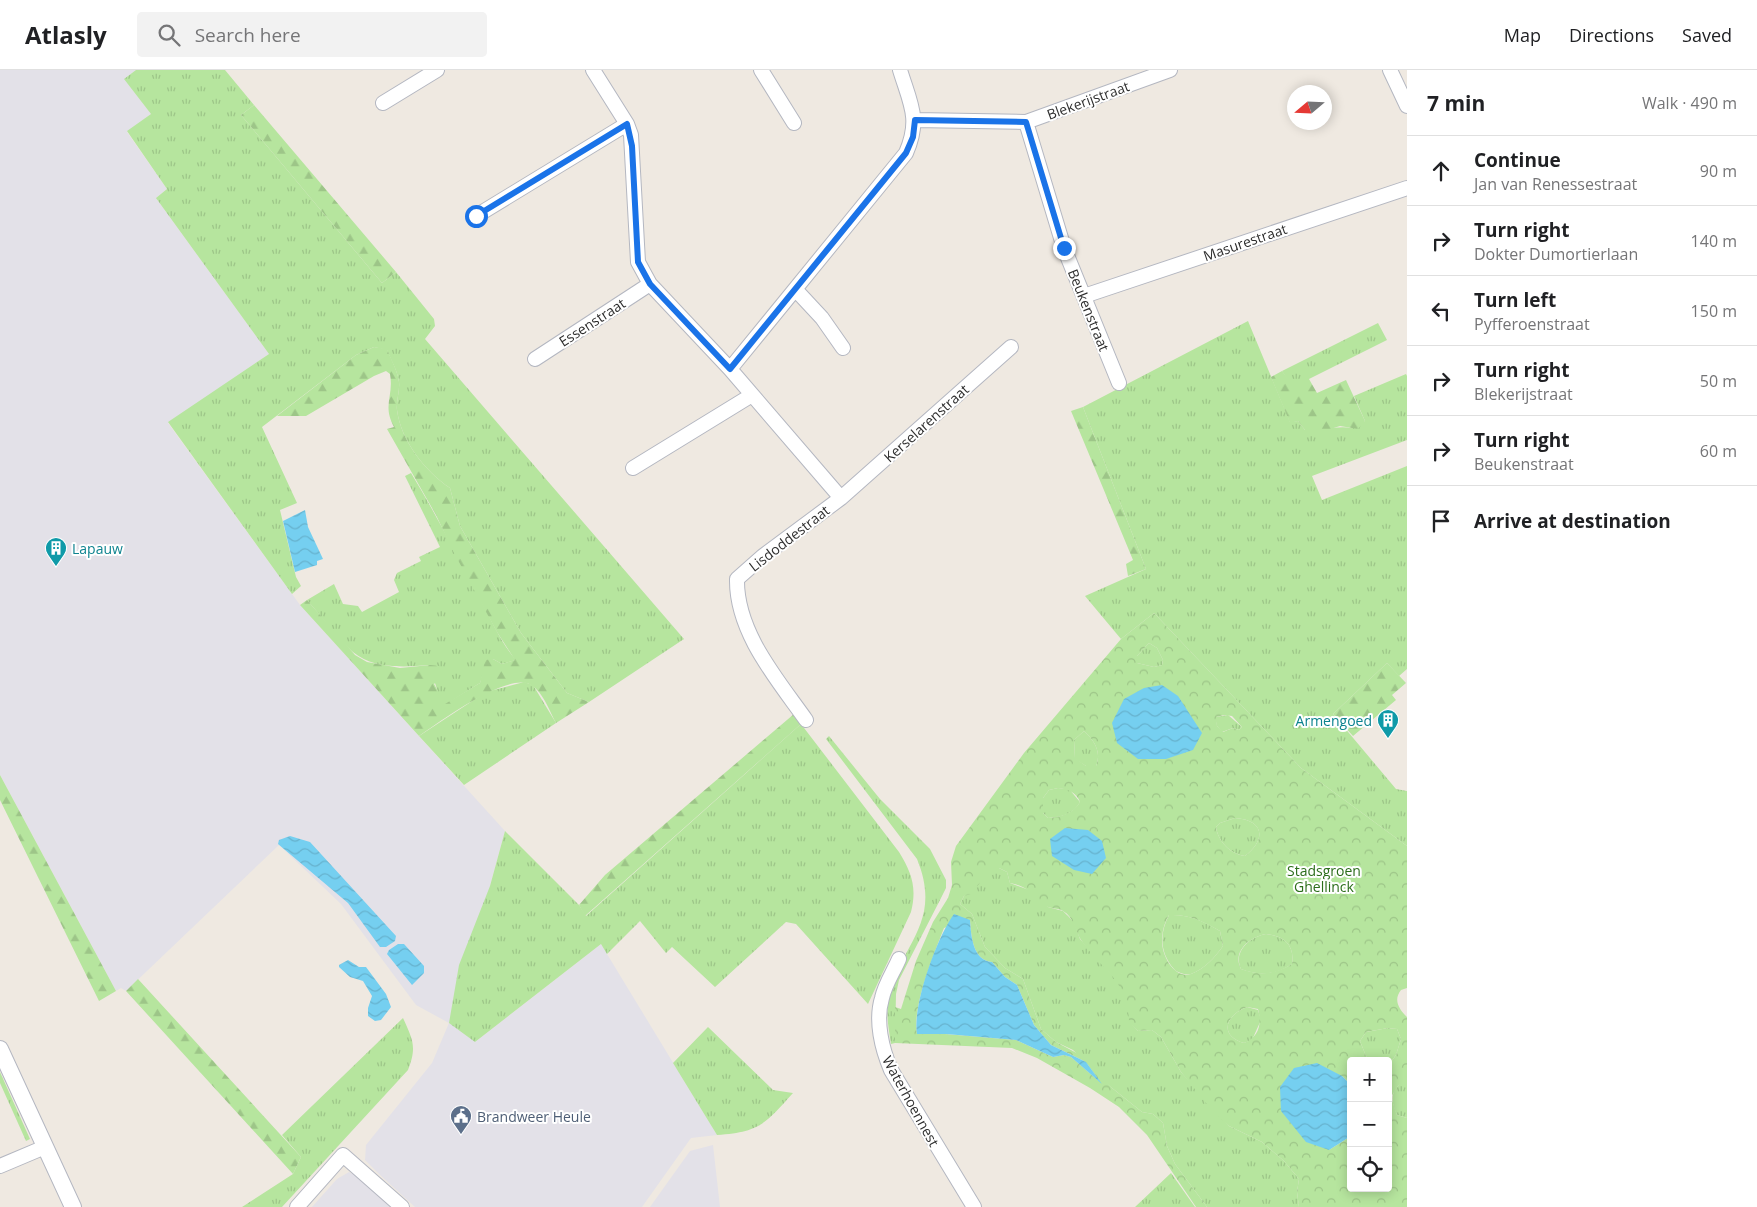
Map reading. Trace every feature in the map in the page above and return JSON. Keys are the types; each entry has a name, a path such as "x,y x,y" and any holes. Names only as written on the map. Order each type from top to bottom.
{"street":[{"path":"383,103 438,70"},
{"path":"593,70 627,124 632,146 638,262 650,284 730,369 841,498"},
{"path":"761,70 794,123"},
{"path":"730,369 906,153 913,137 915,120 900,70"},
{"name":"Blekerijstraat","path":"915,120 1026,122 1170,70"},
{"path":"1390,70 1407,106"},
{"name":"Beukenstraat","path":"1026,122 1064,248 1119,383"},
{"path":"476,216 627,124"},
{"name":"Masurestraat","path":"1084,296 1407,188"},
{"name":"Essenstraat","path":"535,359 650,284"},
{"path":"795,289 822,318 843,348"},
{"name":"Kerselarenstraat","path":"841,498 1011,347"},
{"path":"634,468 752,394"},
{"name":"Lisdoddestraat","path":"806,720 762,658 744,618 737,595 737,579 763,556 841,498"},
{"name":"Waterhoennest","path":"900,959 882,998 880,1018 883,1052 891,1070 974,1207"},
{"path":"0,1049 73,1207"},
{"path":"0,1166 44,1147"},
{"path":"297,1207 343,1155 402,1207"}],"shaded area":[{"path":"0,70 136,70 125,79 151,114 127,132 167,189 156,198 269,354 168,423 300,605 505,831 490,886 475,1042 601,944 717,1135 691,1138 642,1207 415,1207 379,1174 365,1160 366,1145 432,1063 449,1023 416,1005 341,904 279,845 126,991 121,988 116,991 0,775"},
{"path":"713,1145 720,1207 650,1207 690,1151"},
{"path":"349,1172 362,1179 393,1207 312,1207 337,1179"}],"green space":[{"path":"136,70 225,70 254,105 241,115 382,283 396,272 434,319 435,326 425,339 684,639 589,702 567,693 521,633 460,526 450,488 423,464 409,444 399,422 397,403 399,385 396,370 387,350 374,347 356,355 262,427 297,503 280,510 296,577 301,586 292,594 168,422 269,354 156,198 167,189 127,131 151,114 124,79"},
{"path":"254,105 396,272 382,283 241,115"},
{"path":"1248,321 1290,422 1298,421 1305,430 1340,427 1352,428 1365,421 1354,396 1406,374 1407,376 1407,440 1312,476 1322,500 1407,466 1407,669 1399,676 1387,663 1333,714 1396,789 1407,791 1407,846 1301,768 1154,613 1121,639 1085,596 1146,569 1083,407"},
{"path":"1378,323 1387,340 1309,379 1287,379 1282,371"},
{"path":"374,347 387,349 396,370 399,385 397,410 403,433 423,464 450,488 460,526 521,633 567,693 589,702 556,723 539,692 531,685 520,683 507,685 491,691 457,710 419,736 300,605 307,600 355,655 367,662 400,668 439,666 442,677 434,684 440,695 440,707 480,683 485,660 493,659 502,664 515,660 497,632 453,551 436,515 387,429 394,427 389,413 390,374 386,371 374,376 306,416 277,416 356,355"},
{"path":"1282,371 1288,379 1309,379 1317,393 1346,380 1365,421 1358,429 1340,426 1324,431 1305,430 1298,421 1290,423 1271,377"},
{"path":"1083,407 1146,569 1128,576 1126,564 1133,560 1071,411"},
{"path":"411,473 497,632 516,660 502,664 493,659 483,674 480,683 440,708 438,692 430,665 385,665 357,655 335,634 307,600 334,584 343,604 358,606 362,612 399,592 394,580 397,573 421,561 419,557 440,547 405,476"},
{"name":"Stadsgroen Ghellinck","path":"1154,613 1301,768 1407,846 1407,988 1401,990 1397,1001 1399,1008 1407,1017 1407,1080 1398,1086 1392,1095 1392,1060 1396,1055 1401,1039 1397,1029 1388,1028 1366,1032 1360,1041 1366,1057 1347,1057 1347,1081 1342,1076 1329,1150 1347,1139 1347,1192 1392,1192 1392,1100 1397,1115 1407,1118 1407,1207 1299,1207 1297,1192 1299,1179 1284,1161 1262,1142 1229,1126 1215,1114 1181,1072 1161,1037 1152,1030 1138,1031 1129,1023 1128,1008 1119,986 1081,940 1070,917 1061,910 1048,907 1038,901 1024,888 1010,883 1007,872 999,868 991,869 971,894 964,896 960,904 972,914 985,947 1005,968 1023,979 1041,1029 1056,1042 1086,1058 1112,1088 1142,1112 1153,1114 1163,1123 1167,1146 1175,1164 1207,1207 1196,1207 1147,1135 1119,1107 1037,1058 1012,1048 895,1043 895,1007 901,1009 916,961 933,922 948,898 952,885 951,862 956,846 1024,753 1121,639","holes":["1149,643 1157,648 1163,660 1162,665 1154,667 1137,663 1137,656","1232,716 1242,727 1239,730 1233,728 1223,732 1217,726 1216,717","1084,731 1091,738 1098,756 1096,766 1086,766 1075,758 1074,740","1058,788 1074,793 1080,802 1071,812 1058,817 1048,818 1043,813 1043,798 1049,790","1235,818 1245,820 1257,827 1259,832 1257,844 1245,856 1234,853 1222,842 1216,827 1220,823","1169,915 1189,917 1220,931 1223,946 1205,966 1191,974 1185,975 1174,970 1164,953 1162,938","970,920 972,940 977,952 986,961 992,962 1005,977 1017,985 1034,1025 1051,1045 1086,1062 1100,1082 1071,1057 1064,1055 1053,1057 1016,1040 917,1033 916,1022 921,995 944,928","1266,934 1283,939 1292,952 1292,964 1280,970 1267,973 1254,973 1241,969 1239,963 1240,951 1248,942","1247,1007 1258,1009 1260,1020 1256,1034 1244,1043 1231,1035 1228,1030 1228,1025 1234,1015"]},
{"path":"1149,643 1157,648 1163,660 1162,665 1154,667 1137,663 1137,656"},
{"path":"1387,663 1406,683 1392,695 1396,700 1353,736 1333,714"},
{"path":"524,682 533,685 556,723 464,785 419,736 486,692"},
{"path":"794,714 801,724 585,916 579,905 605,875"},
{"path":"1228,715 1242,727 1239,730 1233,728 1222,732 1217,726 1215,717"},
{"path":"801,724 899,852 912,881 913,903 911,912 868,1004 796,924 786,922 715,987 672,947 666,953 640,921 607,954 601,944 475,1042 449,1023 459,965 490,886 505,831 579,905 586,916"},
{"path":"1084,731 1096,747 1098,761 1096,766 1086,766 1075,759 1074,740"},
{"path":"829,736 880,799 930,849 946,880 946,888 899,980 896,994 895,1043 891,1044 888,1002 893,982 922,918 925,901 924,882 917,859 826,739"},
{"path":"0,775 116,991 99,1001 0,800"},
{"path":"1058,788 1069,789 1080,802 1067,814 1048,818 1043,813 1043,798 1049,790"},
{"path":"1235,818 1252,823 1259,832 1257,844 1245,856 1230,850 1222,842 1217,832 1216,827 1220,823"},
{"path":"991,868 999,868 1007,872 1010,883 1032,891 1048,907 1063,911 1074,922 1080,939 1124,991 1129,1008 1130,1023 1138,1031 1152,1030 1161,1037 1181,1072 1229,1126 1262,1142 1284,1161 1299,1179 1297,1192 1299,1207 1207,1207 1175,1164 1167,1146 1163,1123 1153,1114 1142,1112 1112,1088 1073,1050 1056,1042 1041,1029 1023,979 1005,968 985,947 972,914 960,904 964,896"},
{"path":"1169,915 1196,919 1220,931 1223,946 1205,966 1196,972 1191,974 1182,973 1175,970 1169,963 1162,943 1162,936"},
{"path":"1266,934 1283,939 1287,943 1292,952 1292,964 1286,968 1267,973 1254,973 1241,969 1239,957 1244,946 1254,938"},
{"path":"138,979 301,1157 293,1174 126,991"},
{"path":"1247,1007 1258,1010 1261,1020 1252,1040 1244,1043 1231,1035 1228,1025 1234,1015"},
{"path":"403,1018 413,1044 408,1070 282,1207 242,1207 293,1174 301,1157 282,1135"},
{"path":"708,1027 773,1090 793,1093 768,1119 753,1129 717,1135 673,1063"},
{"path":"1388,1028 1397,1029 1401,1039 1396,1055 1392,1060 1392,1057 1366,1057 1360,1041 1366,1032"},
{"path":"0,1072 30,1139 26,1141 0,1083"},
{"path":"1407,1080 1407,1118 1397,1115 1392,1100 1396,1088"},
{"path":"1171,1173 1195,1207 1135,1207"}],"water":[{"path":"305,510 308,527 323,559 317,561 317,565 295,572 283,521"},
{"path":"1162,685 1178,696 1202,733 1193,750 1166,759 1138,759 1117,743 1112,723 1124,699 1144,688"},
{"path":"1065,828 1088,830 1102,841 1106,858 1092,874 1074,870 1052,856 1050,839"},
{"path":"290,836 310,842 396,936 395,941 386,947 380,947 348,903 278,844 279,840"},
{"path":"954,914 970,920 972,940 977,952 986,961 992,962 1005,977 1017,985 1034,1025 1051,1045 1086,1062 1102,1084 1071,1057 1064,1055 1053,1057 1016,1040 946,1034 917,1034 918,1007 927,972 940,939"},
{"path":"398,944 404,944 424,966 424,973 412,985 387,954 389,950"},
{"path":"348,960 359,967 366,967 386,994 391,1007 381,1020 375,1021 368,1016 368,1008 372,996 363,981 350,977 339,967 339,965"},
{"path":"1317,1063 1342,1076 1347,1081 1347,1139 1329,1150 1306,1142 1281,1111 1280,1087 1294,1068"}],"place":[{"name":"Lapauw","path":"56,567"},
{"name":"Armengoed","path":"1388,739"},
{"name":"Brandweer Heule","path":"461,1135"}],"route":[{"path":"476,216 627,124 632,146 638,262 650,284 730,369 906,153 913,137 915,120 1026,122 1064,248"}]}
